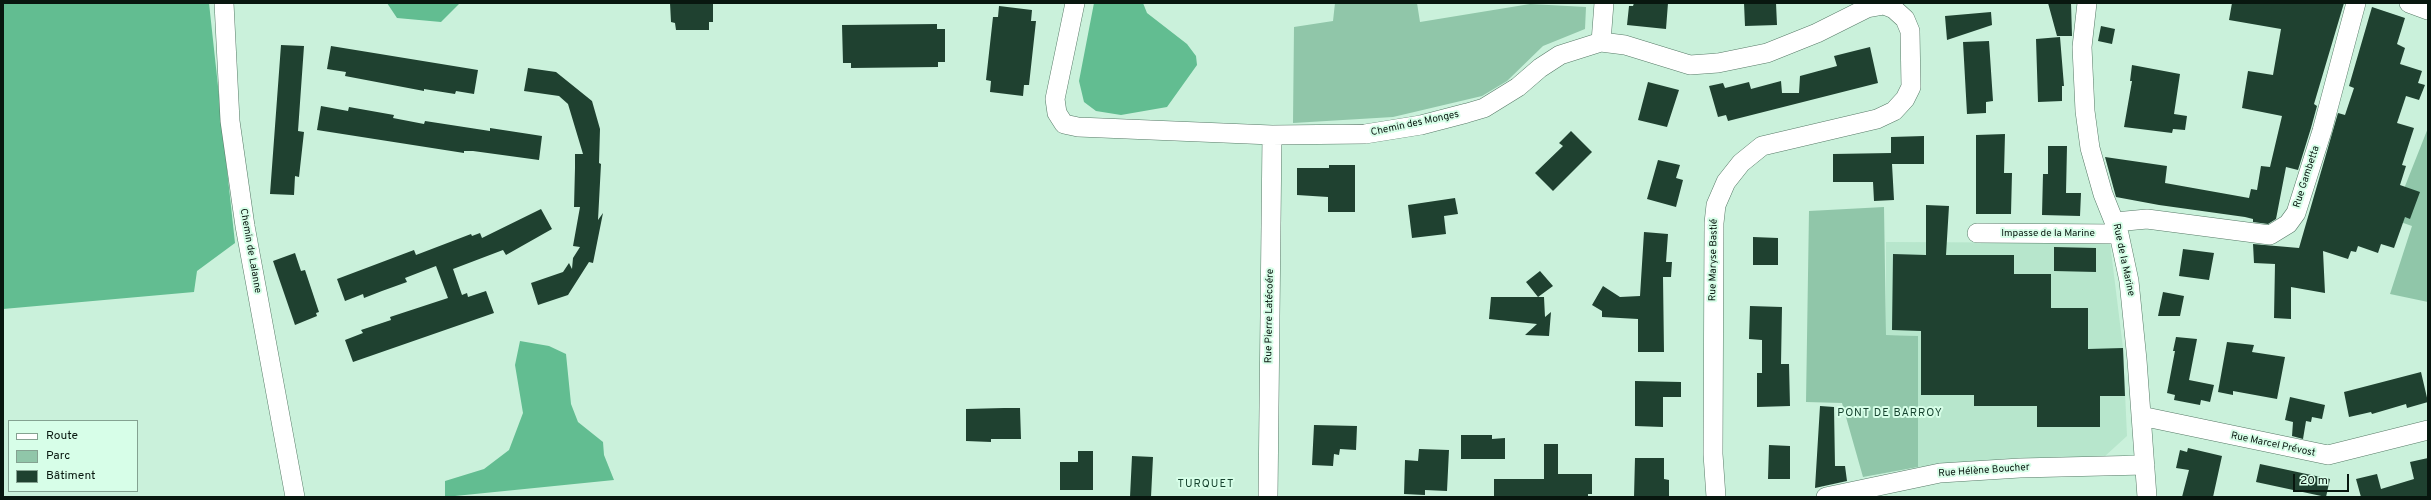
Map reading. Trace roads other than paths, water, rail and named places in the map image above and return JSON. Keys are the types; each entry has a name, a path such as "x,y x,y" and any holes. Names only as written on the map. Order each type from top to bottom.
{"street":[{"name":"Chemin de Lalanne","path":"224,3 231,128 247,234 295,497"},
{"name":"Chemin des Monges","path":"1075,3 1055,100 1057,113 1064,124 1078,127 1272,136 1365,134 1421,125 1467,113 1484,108 1518,87 1540,68 1560,55 1601,42 1625,45 1690,65 1718,63 1767,53 1817,33 1867,8 1891,5"},
{"path":"1601,42 1604,3"},
{"name":"Rue de la Marine","path":"2087,3 2082,47 2085,111 2090,148 2103,194 2117,228 2132,304 2147,497"},
{"name":"Rue Gambetta","path":"2117,228 2147,219 2270,235 2288,224 2296,213 2322,131 2356,3"},
{"path":"2409,3 2428,10"},
{"name":"Rue Maryse Bastié","path":"1716,497 1712,454 1714,223 1716,205 1726,182 1741,163 1762,146 1877,119 1894,112 1905,100 1911,87 1910,31 1905,19 1891,5"},
{"name":"Rue Pierre Latécoére","path":"1268,497 1272,136"},
{"name":"Impasse de la Marine","path":"1977,233 2117,228"},
{"name":"Rue Marcel Prévost","path":"2141,416 2328,455 2428,430"},
{"name":"Rue Hélène Boucher","path":"1826,497 1940,473 2020,468 2145,465"}],"district":[{"name":"PONT DE BARROY","path":"1890,414"},
{"name":"TURQUET","path":"1206,485"}]}
